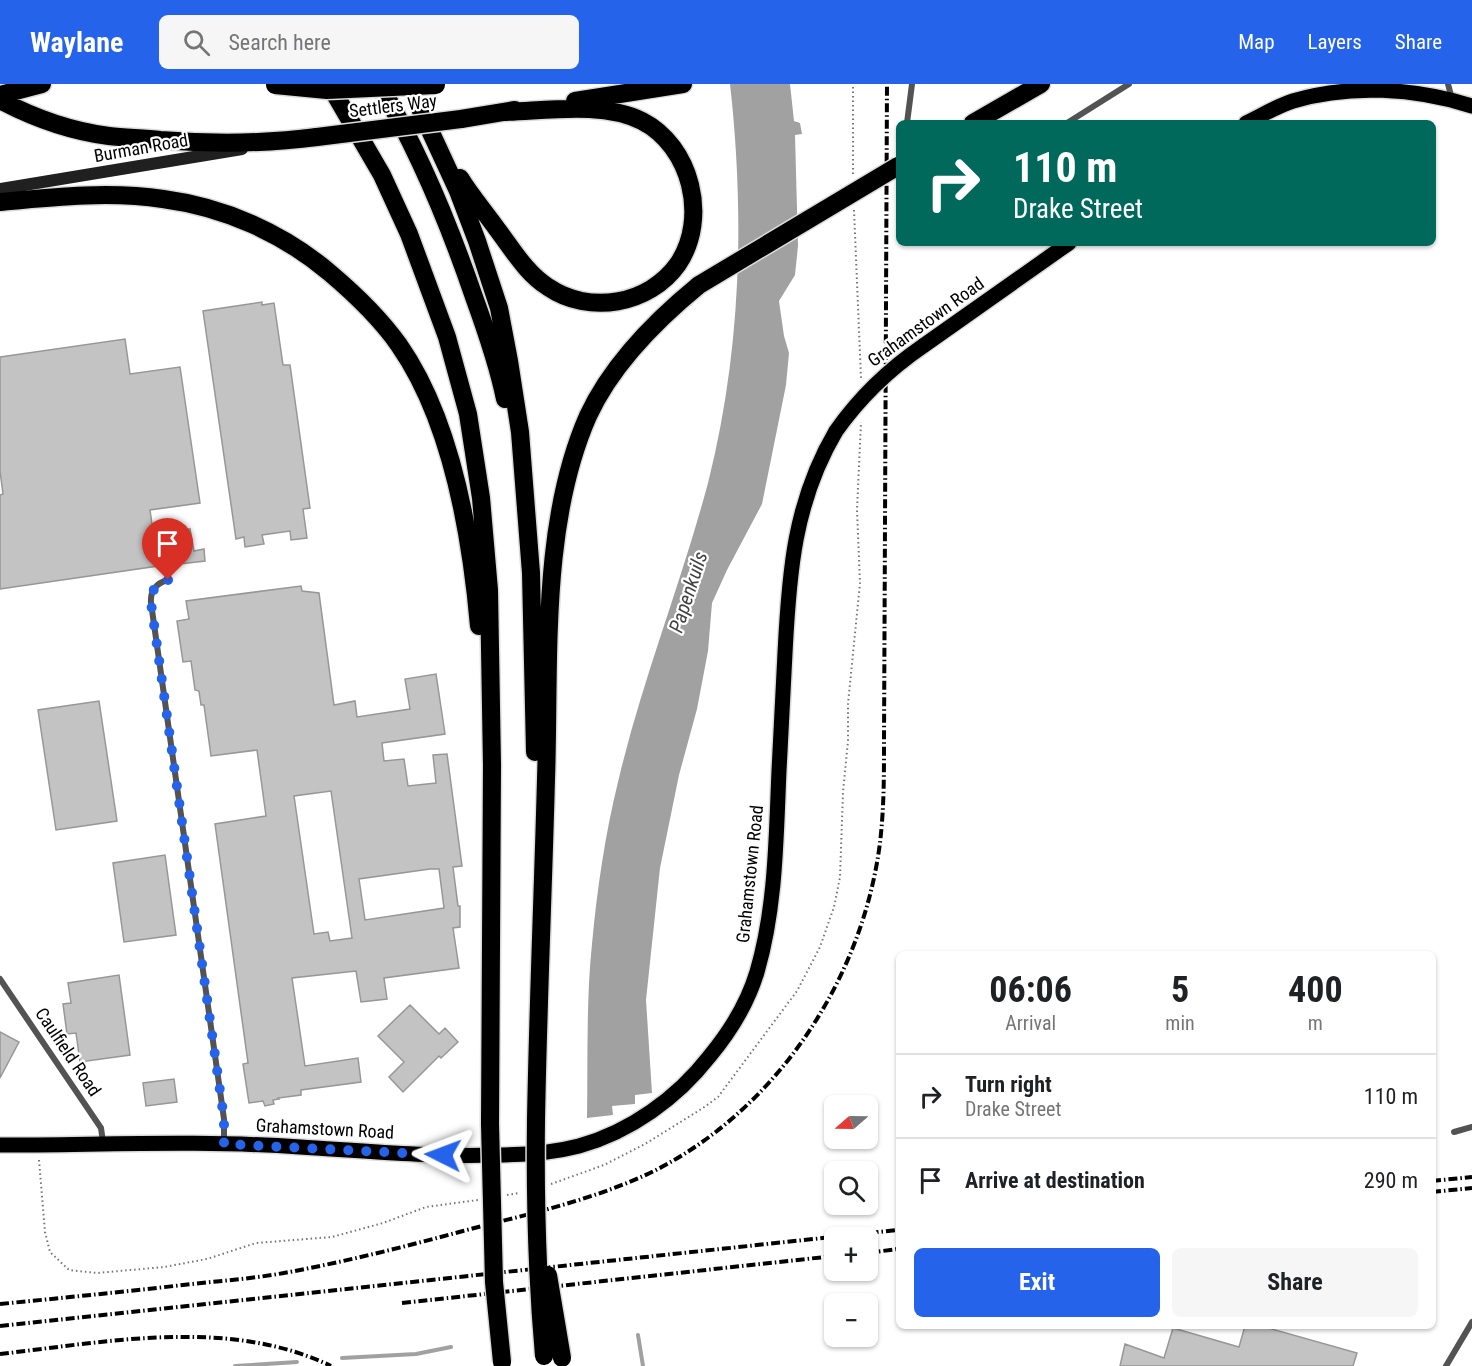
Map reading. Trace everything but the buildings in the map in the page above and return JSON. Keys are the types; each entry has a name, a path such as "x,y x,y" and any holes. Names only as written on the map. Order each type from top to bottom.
{"highway":[{"name":"Settlers Way","path":"269,84 327,90 443,84"},
{"path":"321,84 344,109"},
{"path":"329,84 382,175 409,234 447,338 468,414 481,498 489,590 492,765 490,1124 494,1282 502,1364"},
{"path":"379,84 421,164 455,240 485,327 503,392 524,500"},
{"path":"403,84 467,189 517,258 532,275 549,288 569,298 590,303 606,303 623,301 639,295 667,277 679,263 688,243 693,206 691,189 678,154 660,134 642,121 603,110 503,112"},
{"name":"Settlers Way","path":"0,100 41,119 74,129 109,136 218,144 287,141 461,119 681,84"},
{"path":"979,120 1041,84"},
{"path":"0,94 38,85"},
{"path":"421,111 458,191 499,308 520,432 531,573 534,662 538,972"},
{"path":"554,1362 537,1281 536,1120 538,972 552,576 557,525 565,487 588,416 605,385 655,323 699,285 896,167"},
{"path":"0,202 91,195 162,198 199,207 237,218 293,245 338,279 369,308 400,346 413,369 444,440 460,496 471,554 492,765"}],"main road":[{"path":"1252,120 1290,102 1346,91 1378,90 1452,100 1472,106"},
{"name":"Burman Road","path":"0,189 287,141"},
{"name":"Grahamstown Road","path":"0,1145 224,1144 466,1156 515,1155 577,1146 611,1134 656,1109 685,1084 721,1042 743,1005 756,976 766,936 770,906 789,588 796,535 811,480 836,431 864,395 891,370 1065,246"}],"lane":[{"path":"907,120 912,84"},
{"path":"1072,120 1129,84"},
{"path":"1448,84 1452,100"},
{"path":"168,580 156,586 152,593 151,603 224,1119 224,1144"},
{"name":"Caulfield Road","path":"0,979 101,1128 102,1144"},
{"path":"1454,1132 1472,1127"},
{"path":"1446,1366 1472,1322"}],"path":[{"path":"853,84 853,177"},
{"path":"854,210 861,382"},
{"path":"507,1195 538,1188 604,1165 645,1144 718,1097 797,991 820,947 834,907 840,867 848,741 848,704 860,583 857,510 861,416"},
{"path":"37,1145 45,1232 50,1252 69,1270 98,1272 164,1267 207,1259 256,1243 332,1237 384,1223 426,1208 486,1198"}],"water":[{"path":"730,84 790,84 794,121 800,123 802,134 795,135 798,246 795,275 779,301 789,353 786,385 762,504 712,603 708,651 697,709 679,775 660,868 646,1000 652,1093 635,1095 635,1104 612,1106 613,1115 587,1118 590,965 599,883 609,822 638,706 708,483 727,384 737,285 738,235 738,184"}],"waterway":[{"name":"Papenkuils","path":"638,1335 643,1366"},
{"path":"342,1358 416,1354 451,1347"},
{"path":"235,1366 297,1362"}],"railway":[{"path":"0,1304 284,1273 396,1248 585,1198 633,1181 697,1145 736,1116 770,1082 800,1044 826,1003 848,960 864,915 876,868 882,822 887,84"},
{"path":"1436,1181 1472,1177"},
{"path":"1436,1192 1472,1188"},
{"path":"0,1326 896,1230"},
{"path":"878,1252 896,1249"},
{"path":"402,1303 824,1257"},
{"path":"0,1354 125,1340 167,1337 210,1338 251,1342 292,1351 331,1366"}],"route":[{"path":"168,580 156,586 152,593 151,603 224,1119 224,1144 443,1155"}]}
